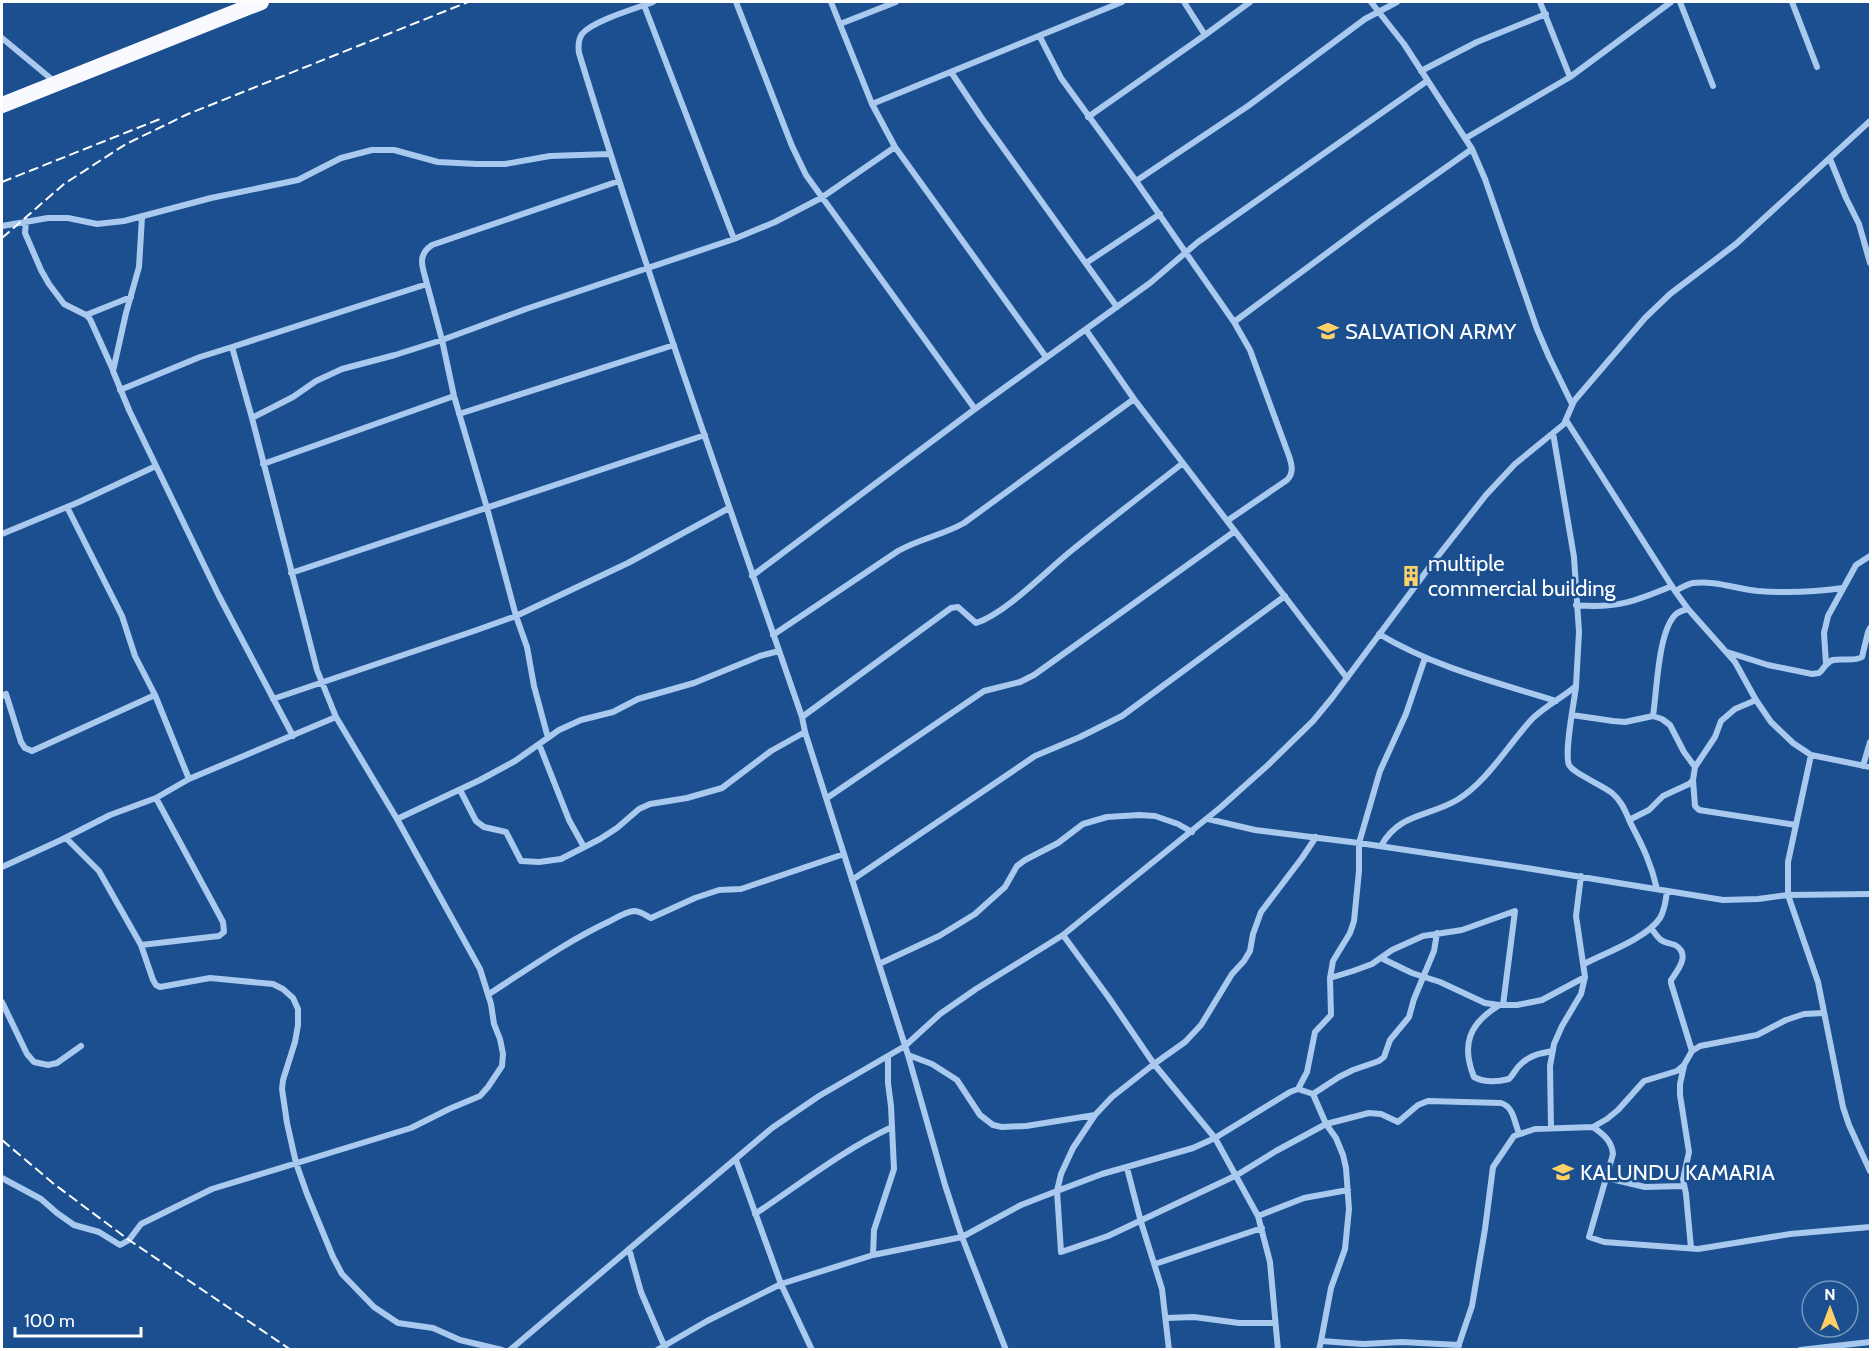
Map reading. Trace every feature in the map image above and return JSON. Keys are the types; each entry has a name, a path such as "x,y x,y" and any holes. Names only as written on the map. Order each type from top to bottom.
{"highway":[{"path":"2,105 261,2"}],"street":[{"path":"653,2 586,30 579,41 579,53 609,154 802,717 908,1055 945,1185 1006,1350"},
{"path":"736,2 797,159 821,198 975,409"},
{"path":"831,2 872,104 895,147 1046,357"},
{"path":"840,24 896,2"},
{"path":"872,104 1122,2"},
{"path":"1184,2 1205,35"},
{"path":"1088,117 1250,2"},
{"path":"1371,2 1404,44 1472,149 1485,179 1537,329 1572,404"},
{"path":"1136,181 1239,112 1351,29 1378,11 1397,2"},
{"path":"1540,2 1570,77"},
{"path":"1466,138 1570,77 1671,2"},
{"path":"1680,2 1713,86"},
{"path":"1792,2 1817,67"},
{"path":"644,5 734,238"},
{"path":"1421,71 1477,42 1546,14"},
{"path":"1040,37 1061,78 1160,214 1234,322 1252,356 1289,456 1292,470 1287,480 1227,521"},
{"path":"2,38 56,83"},
{"path":"951,72 1117,307"},
{"path":"752,576 975,409 1150,283 1186,252 1427,81"},
{"path":"510,1350 772,1128 819,1096 905,1046 949,1008 1063,935 1208,819 1268,765 1312,721 1347,678 1492,488 1515,464 1566,420 1572,404 1626,339 1657,306 1736,244 1870,121"},
{"path":"252,418 332,373 442,340 734,238 794,213 821,198 895,147"},
{"path":"1234,322 1472,149"},
{"path":"2,226 60,218 102,224 142,218 211,198 298,180 332,162 372,150 394,150 438,162 477,164 505,164 540,157 609,154"},
{"path":"1830,159 1859,224 1870,262"},
{"path":"548,738 534,686 527,647 516,616 454,396 422,259 424,252 432,245 619,181"},
{"path":"1086,263 1160,214"},
{"path":"113,371 139,267 142,218"},
{"path":"26,221 25,233 49,284 64,304 86,315 93,324 120,390 219,596 293,736"},
{"path":"120,390 200,357 427,284"},
{"path":"86,315 131,297"},
{"path":"1086,330 1134,399 1347,678"},
{"path":"459,414 674,345"},
{"path":"2,1178 41,1199 74,1225 99,1232 120,1245 126,1243 141,1224 212,1189 411,1128 480,1096 502,1066 503,1054 500,1039 480,969 397,819 336,717 322,684 232,347"},
{"path":"263,464 454,396"},
{"path":"774,635 898,551 964,523 1134,399"},
{"path":"1566,420 1688,609 1727,652 1771,722 1792,743 1811,755 1867,767 1870,742"},
{"path":"1553,433 1574,556 1579,632 1569,765 1578,774 1613,794 1623,807 1651,864 1657,889"},
{"path":"291,573 705,435"},
{"path":"802,717 951,608 958,607 976,623 998,611 1183,463"},
{"path":"2,534 67,507 156,465"},
{"path":"67,507 122,616 135,657 155,695 189,779"},
{"path":"273,699 516,616 628,563 729,508"},
{"path":"827,798 984,691 1020,682 1034,675 1235,531"},
{"path":"1826,664 1824,633 1828,616 1856,565 1870,556"},
{"path":"1576,604 1607,607 1690,584 1704,583 1780,592 1843,588"},
{"path":"852,880 1035,756 1122,716 1285,596"},
{"path":"1653,716 1665,637 1674,616 1688,609"},
{"path":"1727,652 1768,664 1812,674 1819,673 1826,664 1833,660 1862,657 1870,628"},
{"path":"1379,634 1425,658 1458,671 1556,701"},
{"path":"397,819 515,761 558,730 581,720 613,711 638,699 694,683 760,656 779,651"},
{"path":"1298,1089 1307,1072 1316,1032 1331,1016 1330,978 1333,961 1350,933 1354,921 1359,843 1380,771 1406,714 1425,658"},
{"path":"1381,846 1391,831 1406,820 1444,806 1470,790 1529,723 1576,686"},
{"path":"2,696 6,694 21,742 25,748 32,751 155,695"},
{"path":"1756,700 1727,714 1721,721 1715,736 1695,767 1693,780 1695,806 1699,810 1796,825"},
{"path":"1572,715 1625,722 1653,716 1662,719 1670,725 1695,767"},
{"path":"2,867 110,815 156,798 189,779 336,717"},
{"path":"460,790 476,821 484,827 506,832 521,861 539,862 561,859 617,828 639,808 722,788 771,751 805,732"},
{"path":"539,744 568,820 584,848"},
{"path":"1811,755 1788,862 1788,895 1818,982 1843,1107 1870,1171"},
{"path":"1629,820 1649,810 1663,796 1693,780"},
{"path":"141,945 219,936 224,932 223,922 156,798"},
{"path":"879,964 939,936 975,914 1005,887 1017,867 1025,860 1058,843 1083,824 1107,817 1155,816 1192,832"},
{"path":"1208,819 1255,830 1381,846 1723,900 1788,895 1870,894"},
{"path":"1316,837 1261,912 1250,951 1232,974 1201,1024 1185,1042 1112,1097 1095,1115 1073,1148 1061,1174 1057,1191 1061,1252 1141,1222 1238,1175 1326,1124 1369,1113 1381,1114 1398,1122 1418,1105 1428,1101 1467,1101 1507,1105 1512,1111 1519,1133"},
{"path":"66,838 99,870 141,945 156,985 160,987 210,978 221,979 273,984 293,998 298,1009 298,1025 282,1089 287,1123 296,1163 333,1257 342,1274 374,1308 398,1323 433,1328 460,1340 502,1350"},
{"path":"489,994 549,954 625,913 633,911 651,918 719,890 741,889 844,854"},
{"path":"1551,1128 1550,1065 1553,1051 1562,1026 1581,994 1585,977 1576,928 1581,876"},
{"path":"1584,964 1652,928 1660,918 1667,891"},
{"path":"1330,978 1372,964 1392,950 1423,936 1462,930 1515,911 1501,1005"},
{"path":"1652,928 1659,939 1676,945 1683,957 1682,964 1671,983 1692,1052"},
{"path":"1313,1094 1339,1077 1379,1062 1384,1057 1390,1040 1408,1019 1434,951 1437,933"},
{"path":"1063,935 1154,1064 1215,1138 1238,1175 1258,1216 1270,1262 1278,1350"},
{"path":"1381,957 1485,1003 1501,1005 1517,1005 1542,1000 1585,977"},
{"path":"2,1002 27,1054 34,1062 57,1064 81,1046"},
{"path":"1501,1005 1484,1014 1470,1037 1467,1046 1474,1077 1481,1081 1492,1082 1509,1079 1527,1059 1536,1054 1553,1051"},
{"path":"1321,1341 1363,1344 1402,1342 1458,1347 1472,1306 1493,1167 1514,1136 1535,1129 1593,1127 1618,1110 1644,1081 1677,1071 1692,1052 1700,1046 1757,1035 1803,1014 1824,1013"},
{"path":"908,1055 932,1064 957,1080 980,1115 993,1125 1026,1126 1095,1115"},
{"path":"873,1255 874,1230 894,1169 888,1056"},
{"path":"1684,1065 1680,1095 1689,1152 1684,1169 1683,1186 1686,1194 1690,1248"},
{"path":"628,1249 662,1348 707,1321 781,1284 873,1255 963,1238 1021,1205 1102,1174 1193,1148 1215,1138 1273,1101 1298,1089 1313,1094 1326,1124 1336,1138 1343,1155 1348,1190 1349,1209 1345,1249 1331,1288 1319,1350"},
{"path":"755,1214 845,1153 872,1136 892,1127"},
{"path":"1593,1127 1609,1140 1612,1149 1607,1178 1589,1237 1604,1242 1690,1248 1719,1246 1790,1234 1870,1227"},
{"path":"736,1160 781,1284 812,1350"},
{"path":"1127,1168 1162,1289 1169,1350"},
{"path":"1607,1178 1646,1186 1683,1186"},
{"path":"1258,1216 1304,1198 1348,1190"},
{"path":"1155,1264 1262,1228"},
{"path":"1166,1318 1194,1317 1239,1323 1275,1323"},
{"path":"1800,1350 1870,1342"}],"railway":[{"path":"2,238 64,184 126,144 188,114 468,2"},
{"path":"2,182 160,119"},
{"path":"2,1140 54,1184 129,1240 291,1350"}],"place":[{"name":"SALVATION ARMY","path":"1328,331"},
{"name":"multiple commercial building","path":"1411,576"},
{"name":"KALUNDU KAMARIA","path":"1563,1172"}]}
